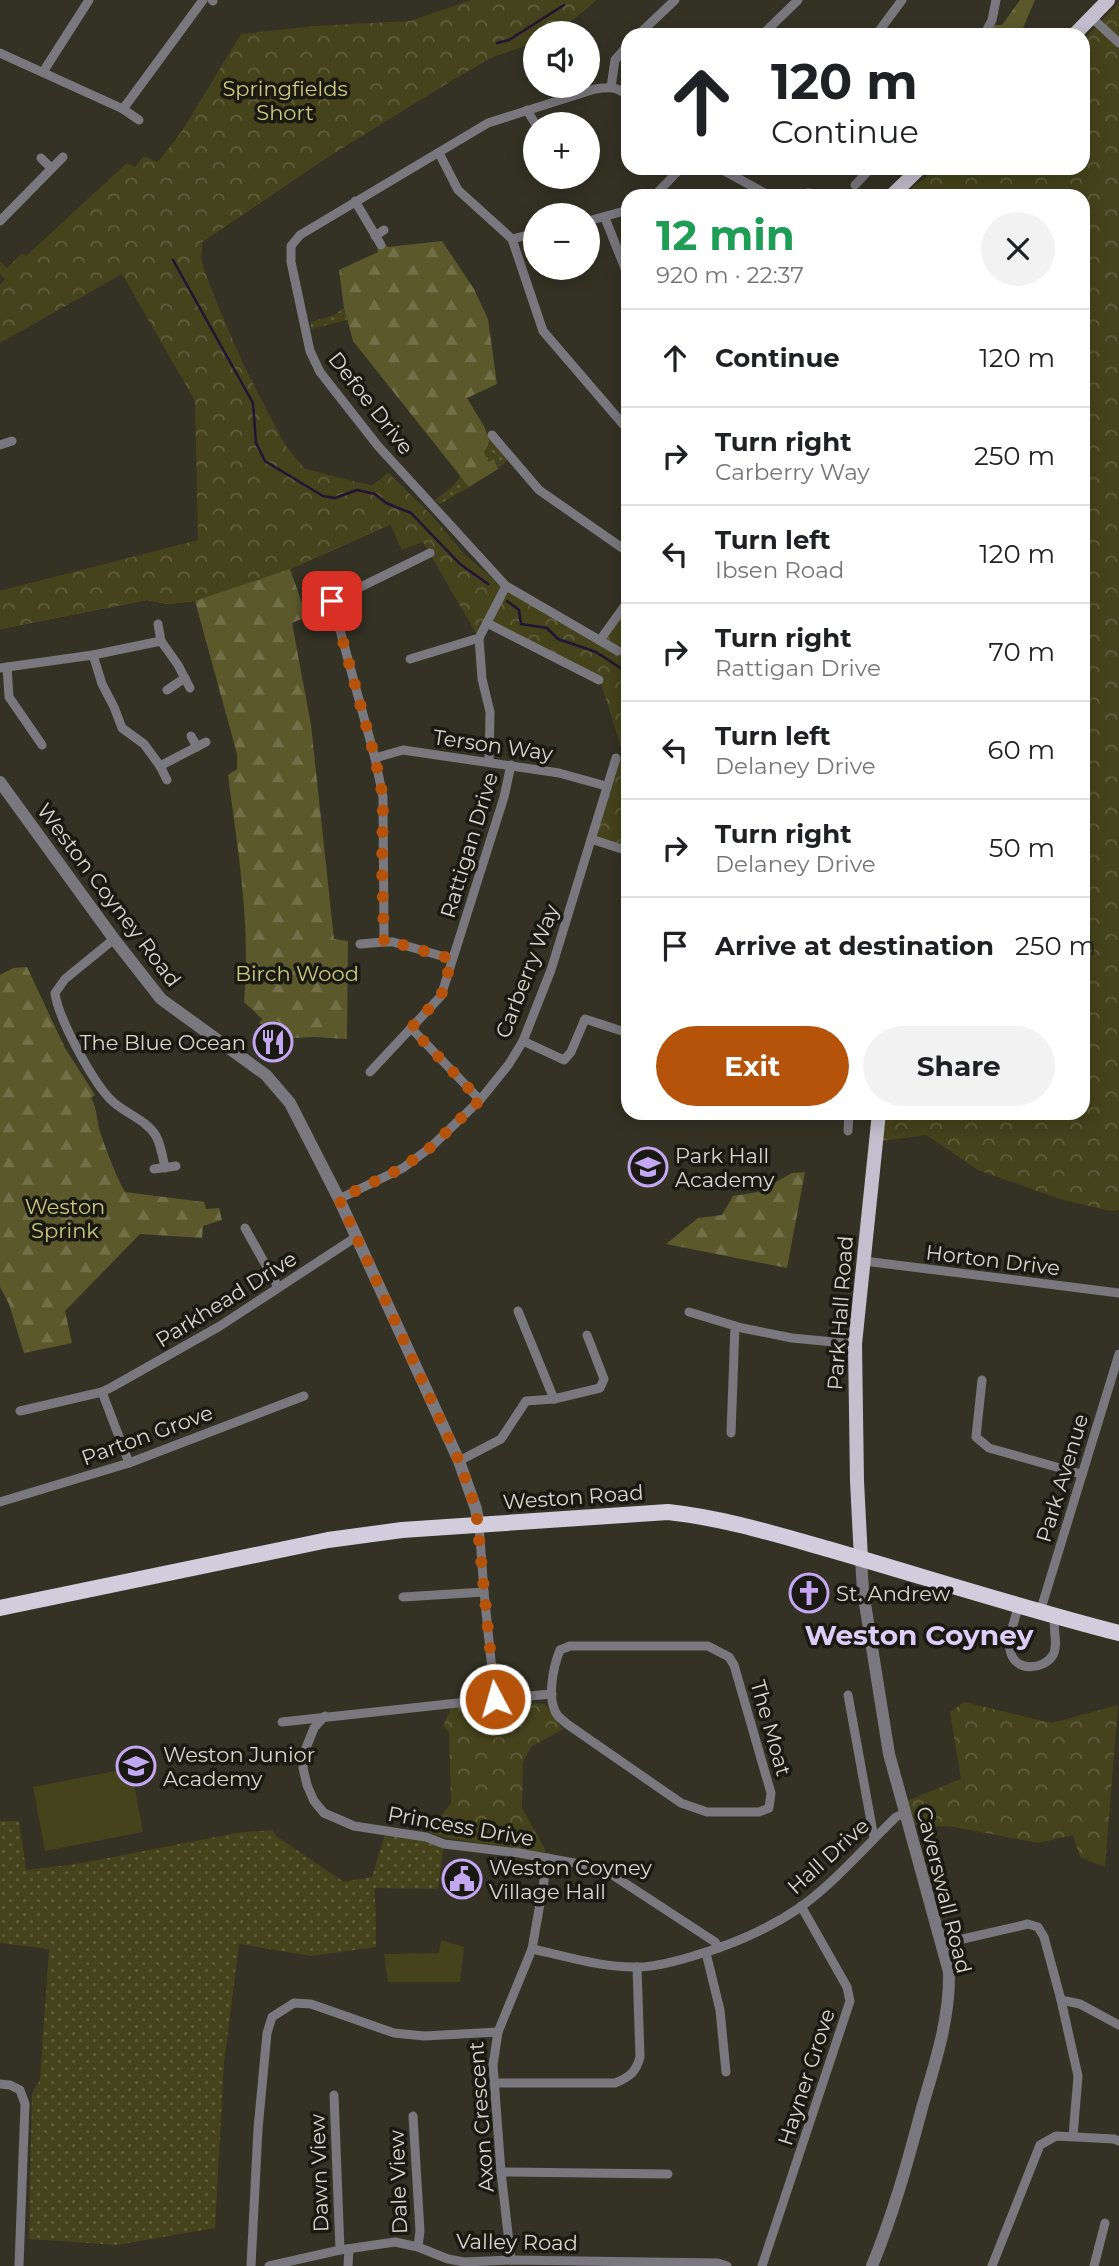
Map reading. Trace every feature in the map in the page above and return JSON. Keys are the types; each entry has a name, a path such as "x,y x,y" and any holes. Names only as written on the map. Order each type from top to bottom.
{"highway":[{"name":"Weston Road","path":"0,1608 328,1539 479,1525 668,1513 703,1516 861,1559 1018,1607 1119,1633"}],"main road":[{"path":"1081,28 1108,0"},
{"path":"898,189 913,175"},
{"name":"Park Hall Road","path":"861,1559 856,1467 855,1344 878,1120"}],"street":[{"path":"43,72 89,0"},
{"path":"123,109 209,0"},
{"path":"645,28 675,0"},
{"path":"769,28 797,0"},
{"path":"881,28 902,0"},
{"path":"988,28 996,0"},
{"path":"1091,17 1119,43"},
{"path":"0,53 123,109 139,120"},
{"path":"621,53 615,60 611,87 621,90"},
{"name":"Defoe Drive","path":"611,87 585,92 488,123 300,235 291,246 291,262 310,351 320,372 378,446 506,586 618,651"},
{"path":"439,153 458,190 512,239 543,331 621,422"},
{"path":"0,221 63,157"},
{"path":"41,158 51,169"},
{"path":"661,189 674,175"},
{"path":"732,175 757,189"},
{"path":"855,185 863,175"},
{"path":"355,201 381,245"},
{"path":"600,219 621,213"},
{"path":"605,218 621,258"},
{"path":"375,236 384,230"},
{"path":"512,239 523,236"},
{"path":"492,435 539,490 621,547"},
{"path":"0,445 12,441"},
{"path":"409,547 414,559"},
{"path":"313,610 429,553"},
{"path":"489,762 490,712 482,679 479,638 506,586"},
{"path":"332,601 383,797 384,942"},
{"path":"600,640 621,611"},
{"path":"487,623 600,680"},
{"path":"158,624 160,641 190,688"},
{"path":"410,659 479,638"},
{"path":"42,745 9,697 4,667 93,655 160,641"},
{"path":"93,655 102,684 122,728 144,744 167,780"},
{"path":"167,690 185,678"},
{"path":"191,736 197,747"},
{"path":"160,766 206,742"},
{"name":"Terson Way","path":"375,758 403,750 559,773 606,786"},
{"name":"Carberry Way","path":"339,1199 402,1168 431,1147 480,1100 509,1064 523,1041 551,970 616,758"},
{"name":"Rattigan Drive","path":"370,1072 441,996 504,797 510,765"},
{"name":"Weston Coyney Road","path":"0,782 161,999 266,1075 290,1103 339,1199 459,1461 479,1525"},
{"path":"592,839 621,849"},
{"path":"114,939 65,979 55,993 56,1007 93,1076 110,1100 146,1125 157,1137 165,1168"},
{"path":"360,944 393,942 452,959"},
{"path":"523,1041 564,1060 571,1052 585,1019 621,1031"},
{"path":"411,1028 480,1100"},
{"path":"848,1131 849,1120"},
{"path":"154,1170 176,1166"},
{"path":"245,1228 278,1287"},
{"name":"Parkhead Drive","path":"20,1411 102,1392 112,1387 220,1326 356,1237"},
{"name":"Horton Drive","path":"863,1261 1119,1293"},
{"path":"518,1311 554,1399"},
{"path":"690,1312 735,1326 792,1338 855,1344"},
{"path":"731,1433 735,1326"},
{"path":"459,1461 500,1439 526,1401 554,1399 600,1388 604,1379 587,1335"},
{"name":"Park Avenue","path":"1047,1615 1081,1474 1119,1354"},
{"path":"982,1380 976,1437 989,1448 1081,1474"},
{"path":"102,1392 129,1463"},
{"name":"Parton Grove","path":"0,1502 129,1463 304,1396"},
{"path":"479,1525 495,1699"},
{"name":"Caverswall Road","path":"861,1559 861,1576 881,1714 949,1984 944,2028 908,2162 872,2266"},
{"path":"403,1597 484,1592"},
{"path":"1018,1607 1010,1647 1015,1661 1023,1666 1038,1666 1054,1654 1053,1625 1047,1615"},
{"name":"The Moat","path":"570,1646 708,1646 721,1651 734,1665 771,1793 769,1808 759,1812 707,1812 681,1803 567,1724 558,1716 552,1694 555,1661 560,1650 570,1646"},
{"path":"282,1722 552,1694"},
{"path":"848,1695 874,1838"},
{"name":"Princess Drive","path":"325,1716 314,1728 306,1748 303,1768 314,1801 324,1813 354,1826 426,1838 444,1844 591,1866 611,1874 715,1942 719,1948"},
{"name":"Hall Drive","path":"532,1949 613,1966 637,1967 706,1953 758,1931 801,1906 896,1817 905,1813"},
{"path":"498,2032 532,1949 548,1858"},
{"name":"Hayner Grove","path":"762,2266 850,2001 846,1987 801,1906"},
{"path":"941,1944 1028,1924 1038,1927 1044,1937 1061,2000 1078,2076 1073,2136"},
{"path":"706,1953 720,2010 726,2072"},
{"path":"494,2083 615,2083 630,2077 637,2069 640,2057 637,1967"},
{"path":"1061,2000 1080,2004 1119,2025"},
{"name":"Axon Crescent","path":"251,2266 258,2129 267,2033 272,2017 294,2003 311,2004 394,2033 424,2036 498,2032 493,2065 494,2083 511,2260"},
{"path":"725,2061 735,2060"},
{"path":"0,2084 20,2090 25,2104 19,2266"},
{"name":"Dawn View","path":"334,2095 344,2250 348,2266"},
{"name":"Dale View","path":"413,2116 420,2231 418,2247"},
{"path":"992,2266 1040,2145 1056,2136 1114,2138 1119,2141"},
{"path":"501,2172 668,2174"},
{"path":"1094,2266 1105,2224"},
{"name":"Valley Road","path":"269,2266 395,2242 418,2247 464,2264 511,2260 706,2263 727,2266"}],"green space":[{"name":"Springfields Short","path":"471,0 596,0 571,21 523,21 523,46 492,57 469,70 323,160 202,242 201,261 244,366 285,445 305,469 372,486 388,473 430,514 463,553 501,586 477,635 423,542 402,550 390,524 290,569 195,601 168,604 147,600 0,629 0,591 198,540 195,401 122,274 0,343 0,285 5,279 0,274 0,261 7,268 22,253 26,256 127,163 135,167 144,156 158,162 182,131 241,34 315,26 410,21"},
{"path":"596,0 571,21 556,21"},
{"path":"1020,0 1035,0 1023,28 993,28 994,25 1002,25"},
{"path":"1119,3 1119,1210 1111,1211 1063,1200 978,1170 926,1135 882,1141 886,1120 1090,1120 1090,189 910,189 929,175 1090,175 1090,33"},
{"name":"Birch Wood","path":"523,39 523,46 492,57 419,99 202,242 202,263 218,307 263,405 293,456 309,470 372,486 388,473 430,514 463,553 422,532 391,524 290,569 303,606 311,603 314,614 292,623 311,725 334,939 348,941 347,1039 293,1038 277,1021 265,1027 259,1023 262,1019 244,1002 245,916 228,775 237,769 237,754 195,601 168,604 147,600 0,629 0,591 198,541 220,455 151,236"},
{"path":"442,241 474,289 488,319 497,384 467,398 485,428 489,441 484,452 488,462 494,459 498,469 469,487 353,341 344,308 339,270 378,252 377,248 385,244 388,247"},
{"path":"344,308 347,320 311,329 311,322 334,315"},
{"path":"487,434 508,460 498,469 497,463 488,462 484,452 488,441"},
{"path":"461,476 469,487 440,504 435,500 452,487"},
{"path":"506,586 600,640 621,611 621,747 600,680 487,623"},
{"path":"621,759 621,849 591,839"},
{"name":"Weston Sprink","path":"27,967 65,1048 95,1095 91,1098 99,1130 125,1192 204,1202 206,1209 219,1208 222,1220 203,1226 202,1238 140,1234 65,1311 72,1343 24,1353 9,1304 0,1287 0,975 13,968"},
{"path":"805,1172 787,1268 666,1244 698,1218 722,1215 733,1196 758,1192 792,1173"},
{"path":"502,1701 545,1704 563,1729 531,1747 523,1762 522,1808 545,1853 447,1838 429,1832 451,1803 449,1732 443,1726 451,1708"},
{"path":"964,1702 1052,1723 1118,1705 1105,1867 1080,1857 1073,1835 1038,1843 954,1827 915,1825 907,1801 961,1779 950,1712"},
{"path":"131,1768 143,1832 45,1851 33,1787"},
{"path":"0,1821 19,1821 26,1870 77,1864 236,1833 272,1830 276,1836 344,1882 372,1877 386,1831 444,1844 438,1889 375,1888 376,1947 311,1956 239,1944 224,2063 215,2228 117,2245 29,2239 32,2093 40,2080 49,1949 0,1943"},
{"path":"441,1940 464,1947 460,1982 388,1982 384,1954 439,1953"}],"waterway":[{"path":"497,43 509,40 564,5"},
{"path":"173,260 253,403 256,443 265,461 323,496 335,498 357,490 375,494 386,503 411,513 460,564 488,584"},
{"path":"507,601 519,610 521,624 547,628 558,639 596,652 621,668"}],"place":[{"name":"The Blue Ocean","path":"273,1042"},
{"name":"Park Hall Academy","path":"648,1167"},
{"name":"St. Andrew","path":"809,1593"},
{"name":"Weston Junior Academy","path":"136,1766"},
{"name":"Weston Coyney Village Hall","path":"462,1879"}],"district":[{"name":"Weston Coyney","path":"919,1635"}],"route":[{"path":"332,601 383,797 384,942 393,942 452,959 441,996 411,1028 480,1100 431,1147 402,1168 339,1199 459,1461 476,1509 495,1699"}]}
